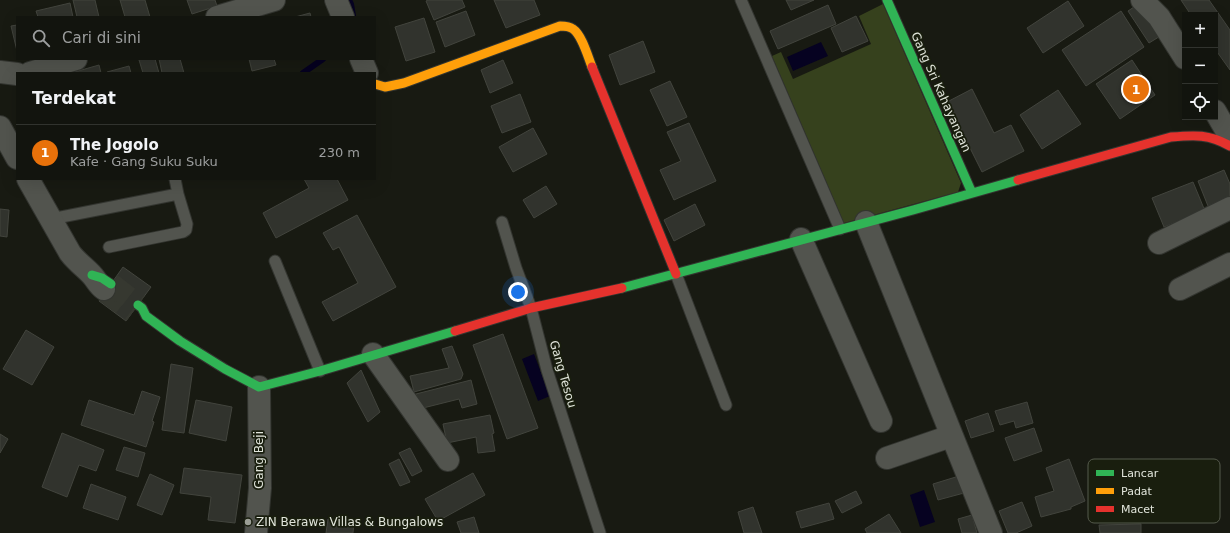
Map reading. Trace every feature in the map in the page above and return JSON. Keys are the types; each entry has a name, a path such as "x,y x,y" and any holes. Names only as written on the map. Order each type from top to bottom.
{"street":[{"path":"220,16 274,0"},
{"path":"336,0 344,16"},
{"name":"Gang Sri Kahayangan","path":"887,0 972,193"},
{"path":"1142,0 1159,17 1182,53"},
{"path":"376,84 384,87 404,83 560,26 572,27 580,38 676,274"},
{"path":"33,72 73,60"},
{"path":"361,60 367,72"},
{"path":"0,72 16,74"},
{"path":"1218,116 1230,137"},
{"path":"0,127 16,156"},
{"path":"139,311 180,341 259,387 320,371 531,308 627,287 676,274 1171,137 1194,135 1217,139 1230,146"},
{"path":"29,180 70,254 103,283"},
{"path":"1159,244 1230,208"},
{"path":"866,222 991,533"},
{"path":"801,239 881,421"},
{"path":"1180,289 1230,264"},
{"path":"373,354 448,460"},
{"name":"Gang Beji","path":"256,533 260,488 259,387"},
{"path":"887,458 951,436"}],"lane":[{"path":"742,0 840,229"},
{"path":"109,247 183,232 186,230 187,224 175,180"},
{"path":"51,219 178,194"},
{"name":"Gang Tesou","path":"502,222 516,268 531,308 547,370 600,533"},
{"path":"275,261 320,371"},
{"path":"676,274 726,406"}],"green space":[{"path":"883,4 961,183 958,192 844,223 772,56 781,52 793,79 871,44 859,16"}],"water":[{"path":"821,42 828,56 793,71 787,57"},
{"path":"534,354 550,396 538,401 522,359"},
{"path":"924,490 935,522 920,527 910,495"}],"building":[{"path":"73,0 95,0 99,16 77,16"},
{"path":"120,0 145,0 150,16 125,16"},
{"path":"187,0 215,0 217,6 192,14"},
{"path":"462,0 465,7 434,20 426,1"},
{"path":"494,0 534,0 540,15 506,28"},
{"path":"786,0 814,0 791,10"},
{"path":"1181,0 1209,0 1217,12 1189,12"},
{"path":"1068,1 1084,26 1043,53 1027,28"},
{"path":"70,3 73,16 38,16 36,11"},
{"path":"1140,3 1162,35 1149,43 1128,11"},
{"path":"828,5 836,24 778,49 770,31"},
{"path":"466,11 475,35 445,47 436,22"},
{"path":"1121,11 1144,47 1086,86 1062,50"},
{"path":"310,13 311,16 299,16"},
{"path":"1218,13 1230,30 1230,70 1218,53"},
{"path":"856,16 868,41 842,52 831,28"},
{"path":"424,18 435,52 406,61 395,27"},
{"path":"16,25 16,47 11,26"},
{"path":"643,41 655,72 620,85 609,55"},
{"path":"139,60 155,60 159,72 143,72"},
{"path":"159,60 180,60 184,72 162,72"},
{"path":"249,60 274,60 276,65 252,71"},
{"path":"503,60 513,83 490,93 481,70"},
{"path":"1132,60 1155,95 1120,119 1096,84"},
{"path":"99,65 101,72 74,72"},
{"path":"129,66 131,72 107,72"},
{"path":"670,81 687,117 667,126 650,90"},
{"path":"972,89 994,133 1011,125 1024,151 982,172 947,102"},
{"path":"1058,90 1081,124 1042,149 1020,115"},
{"path":"520,94 531,122 502,133 491,106"},
{"path":"689,123 716,181 674,200 660,170 681,161 667,132"},
{"path":"533,128 547,154 513,172 499,147"},
{"path":"1224,170 1230,184 1230,197 1208,206 1198,181"},
{"path":"305,180 338,180 348,200 276,238 263,213 309,188"},
{"path":"1193,182 1205,211 1164,227 1152,198"},
{"path":"546,186 557,204 534,218 523,200"},
{"path":"695,204 705,225 674,241 664,220"},
{"path":"0,209 9,210 7,237 0,236"},
{"path":"357,215 396,287 333,321 322,302 358,283 339,247 333,250 323,233"},
{"path":"123,267 151,287 126,321 99,301"},
{"path":"26,330 54,347 32,385 3,369"},
{"path":"503,334 538,428 507,439 473,345"},
{"path":"452,346 463,374 461,379 414,392 410,376 449,368 442,349"},
{"path":"171,364 193,368 184,433 162,430"},
{"path":"361,370 380,412 368,422 347,383"},
{"path":"471,380 477,404 462,408 459,399 419,409 416,394"},
{"path":"142,391 160,397 152,421 154,422 146,447 81,425 89,400 134,415"},
{"path":"196,400 232,407 226,441 189,433"},
{"path":"1027,402 1033,423 1016,428 1014,421 1000,425 995,411"},
{"path":"988,413 994,431 971,438 965,421"},
{"path":"490,415 494,433 492,434 495,451 478,453 476,437 447,443 443,424"},
{"path":"1034,428 1042,451 1014,461 1005,438"},
{"path":"62,433 104,450 96,471 79,465 67,497 42,487"},
{"path":"0,434 8,439 0,453"},
{"path":"124,447 145,453 138,477 116,470"},
{"path":"410,448 422,471 412,476 399,453"},
{"path":"399,459 410,482 400,486 389,464"},
{"path":"1069,459 1085,501 1071,507 1071,509 1041,517 1035,497 1054,491 1046,468"},
{"path":"184,468 242,475 235,523 208,520 211,497 180,493"},
{"path":"473,473 485,495 438,521 425,499"},
{"path":"150,474 174,485 162,515 137,505"},
{"path":"959,476 964,493 938,500 933,484"},
{"path":"91,484 126,497 118,520 83,508"},
{"path":"856,491 862,503 842,513 835,501"},
{"path":"1022,502 1032,526 1016,533 1008,533 999,511"},
{"path":"829,503 834,519 801,528 796,512"},
{"path":"753,507 762,533 744,533 738,512"},
{"path":"889,514 901,533 867,533 865,529"},
{"path":"972,515 977,533 962,533 958,519"},
{"path":"474,517 479,533 461,533 457,522"},
{"path":"328,519 354,522 353,533 326,533"},
{"path":"1141,524 1141,533 1100,533 1099,525"}],"waterway":[{"path":"349,0 353,16"},
{"path":"304,72 322,60"}],"tunnel":[{"path":"111,284 138,305"},
{"path":"105,291 133,312"}],"traffic: fast":[{"path":"887,0 972,193"},
{"path":"622,288 913,210 1018,180"},
{"path":"92,275 102,278 111,284"},
{"path":"138,305 142,308 146,316 180,341 225,369 259,387 320,371 455,331"}],"traffic: slow":[{"path":"376,84 385,87 404,83 560,26 570,27 576,32 584,46 592,67"}],"traffic: jam":[{"path":"592,67 676,274"},
{"path":"1018,180 1171,137 1202,136 1215,139 1230,146"},
{"path":"455,331 531,308 622,288"}],"place":[{"name":"The Jogolo","path":"1136,89"},
{"name":"ZIN Berawa Villas & Bungalows","path":"248,522"}]}
